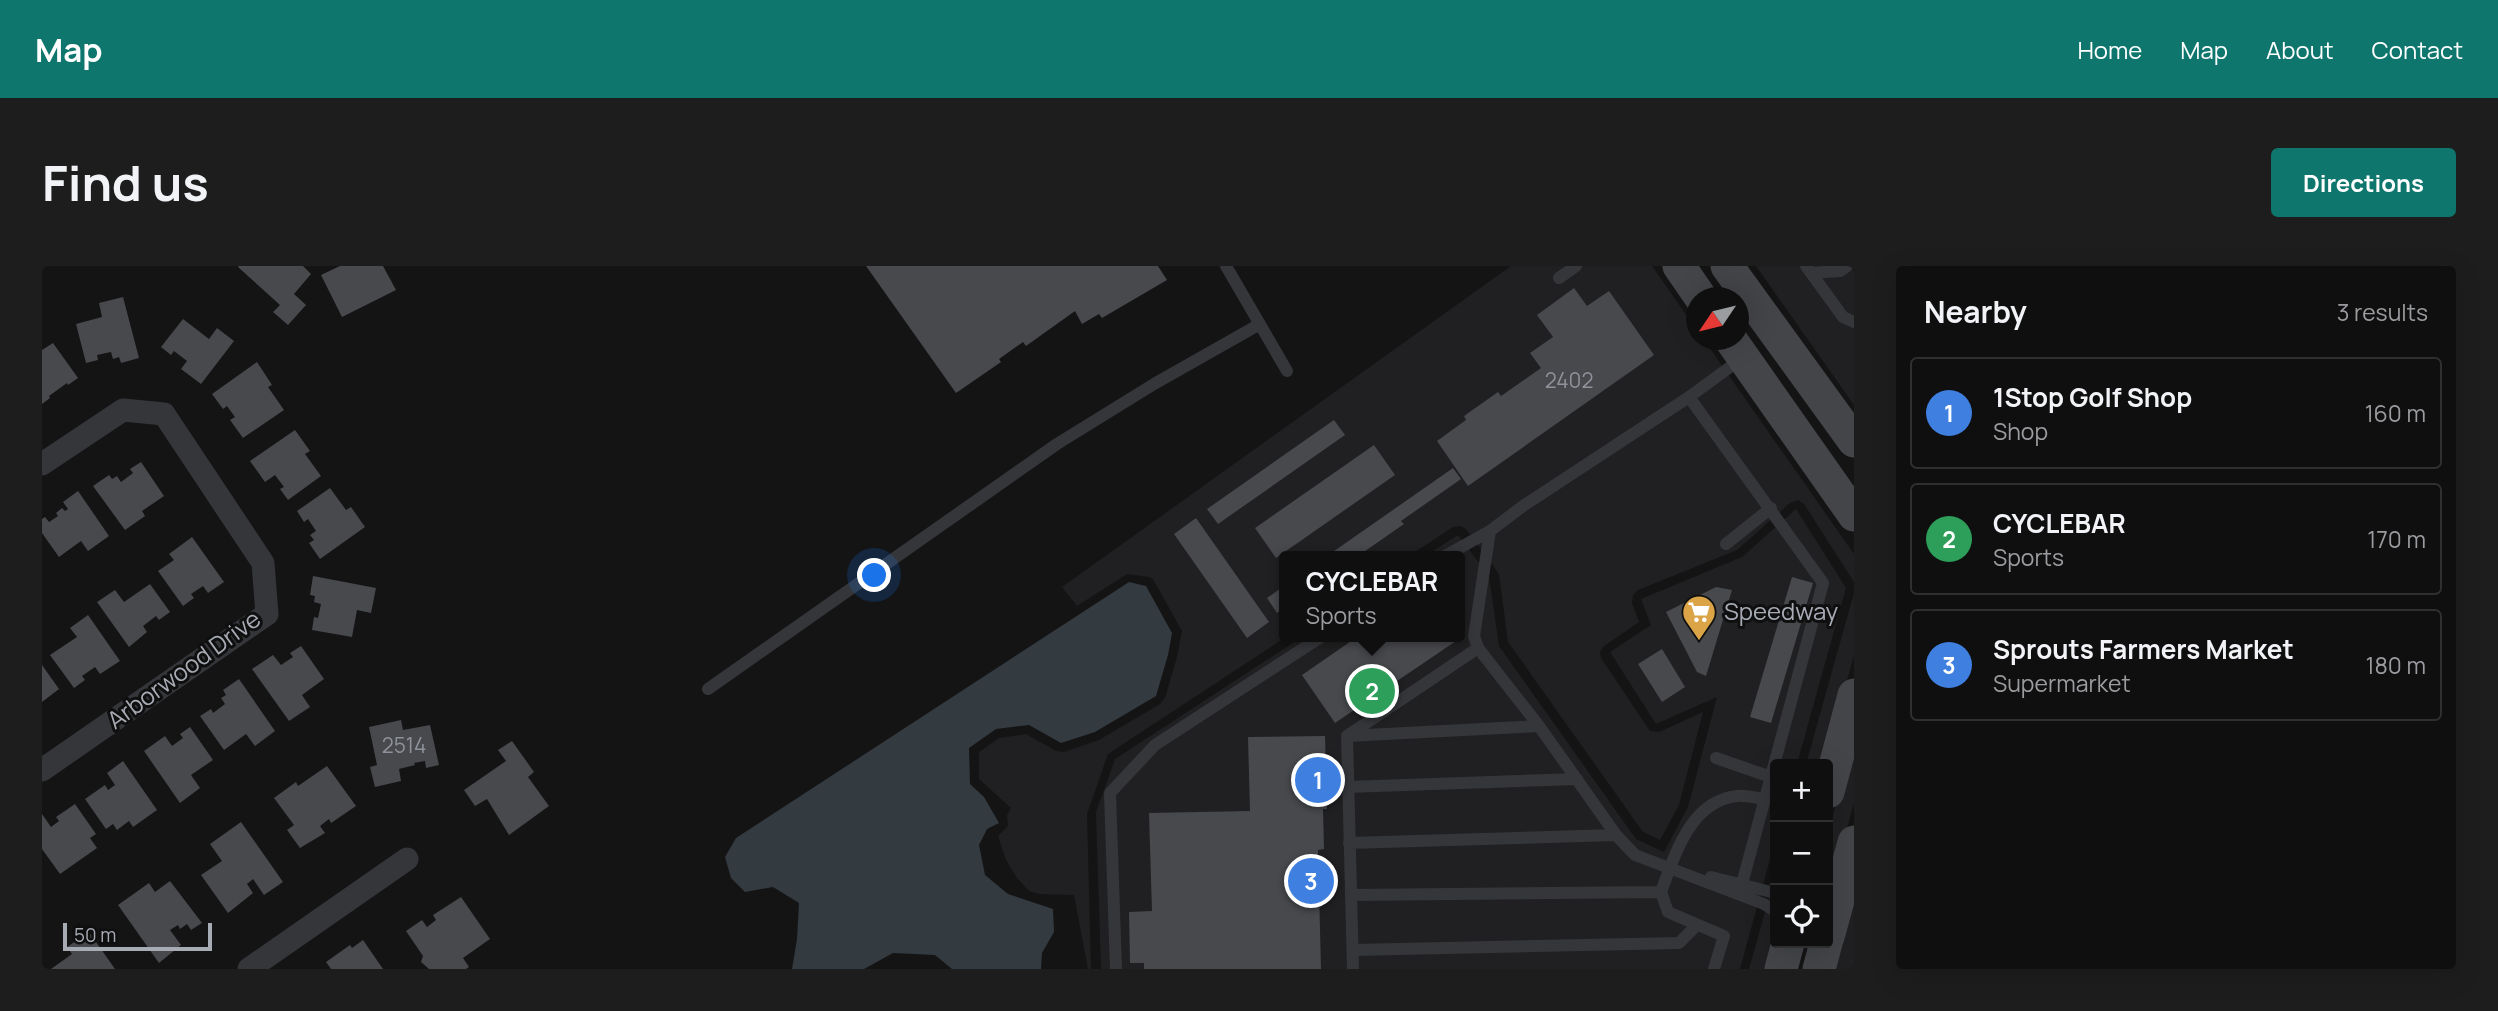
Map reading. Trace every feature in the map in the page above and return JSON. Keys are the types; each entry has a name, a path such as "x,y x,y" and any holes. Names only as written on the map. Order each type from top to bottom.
{"main road":[{"path":"1679,266 1693,287"},
{"path":"1727,266 1848,428"},
{"path":"1738,350 1854,515"},
{"path":"1833,773 1854,695"},
{"path":"1833,919 1854,842"},
{"path":"1781,969 1787,948"},
{"path":"1819,969 1825,948"}],"street":[{"name":"Arborwood Drive","path":"42,464 123,410 164,414 263,563 267,614 42,770"},
{"path":"249,969 407,859"}],"lane":[{"path":"1226,266 1287,371"},
{"path":"1559,278 1576,266"},
{"path":"1809,270 1840,271 1847,266"},
{"path":"1809,270 1843,317 1854,322"},
{"path":"708,689 1057,444 1154,384 1260,324"},
{"path":"1454,551 1490,531 1523,506 1689,397 1736,350"},
{"path":"1689,397 1823,583 1776,759"},
{"path":"1726,544 1771,508"},
{"path":"1490,531 1474,636 1478,648 1539,726 1616,835 1635,855 1770,908"},
{"path":"1116,969 1110,793 1155,745 1313,642"},
{"path":"1347,736 1478,648"},
{"path":"1347,736 1539,726"},
{"path":"1347,736 1353,969"},
{"path":"1716,758 1770,777"},
{"path":"1347,787 1577,779"},
{"path":"1742,884 1770,781"},
{"path":"1714,969 1724,936 1668,912 1661,892 1692,821 1712,805 1735,796 1765,799"},
{"path":"1349,843 1616,835"},
{"path":"1670,867 1770,892"},
{"path":"1351,895 1661,892"},
{"path":"1353,950 1679,943 1696,926"}],"shaded area":[{"path":"1511,266 1652,266 1686,315 1686,350 1711,350 1854,554 1854,582 1804,504 1798,500 1790,503 1737,550 1638,590 1633,595 1632,603 1639,622 1603,647 1601,658 1650,731 1659,732 1703,712 1679,805 1660,840 1643,832 1508,642 1499,574 1466,529 1461,526 1453,527 1417,551 1279,551 1279,642 1108,754 1087,814 1091,969 1088,969 1074,895 1039,894 1029,891 1017,878 1006,860 998,836 1008,826 1007,815 1011,808 979,779 979,752 999,738 1026,734 1056,751 1064,752 1099,740 1160,704 1165,698 1182,631 1153,579 1127,574 1077,606 1062,587"},
{"path":"1756,266 1854,266 1854,405"},
{"path":"1796,509 1846,588 1798,759 1770,759 1770,859 1740,969 1101,969 1096,812 1115,759 1294,642 1465,642 1465,551 1433,551 1458,535 1489,576 1499,646 1636,839 1664,852 1688,807 1717,697 1656,724 1610,652 1651,625 1641,599 1742,557"},
{"path":"1129,582 1146,586 1172,633 1156,696 1095,732 1061,743 1029,725 996,729 969,748 970,784 984,797 999,823 987,829 979,845 985,875 1008,894 1053,909 1054,932 1042,953 1041,969 952,969 935,955 893,953 864,969 792,969 799,903 773,887 745,892 731,878 725,857 736,838"},
{"path":"1854,593 1854,655 1825,759 1807,759"},
{"path":"1854,737 1854,803 1833,880 1833,815"},
{"path":"1854,892 1854,969 1832,969"},
{"path":"1770,894 1770,948 1774,948 1770,969 1749,969"}],"building":[{"path":"239,266 303,266 311,274 294,294 306,305 288,325 273,312 280,305"},
{"path":"340,266 383,266 396,290 342,317 321,275"},
{"path":"866,266 1158,266 1167,280 1102,318 1099,314 1082,324 1075,311 1026,346 1023,342 999,359 1001,362 956,393"},
{"path":"1574,288 1587,306 1609,291 1654,355 1468,486 1437,441 1466,420 1464,416 1498,392 1501,396 1541,368 1530,353 1553,337 1537,315"},
{"path":"123,297 139,358 121,363 119,357 113,359 111,352 97,355 98,360 86,363 76,324 102,317 99,303"},
{"path":"183,319 209,339 217,328 234,341 201,384 181,369 187,361 174,351 171,355 161,347"},
{"path":"53,343 78,378 49,396 42,404 42,350"},
{"path":"257,362 272,385 268,387 284,410 243,438 230,420 235,417 227,406 223,409 212,394"},
{"path":"1334,420 1345,435 1218,524 1207,509"},
{"path":"295,430 310,451 305,454 321,476 288,500 280,489 284,487 275,475 265,482 250,461"},
{"path":"1374,445 1395,475 1286,551 1279,551 1276,558 1255,528"},
{"path":"141,462 164,496 142,511 145,516 125,530 93,486 109,475 112,479 117,476 121,482 133,473 130,469"},
{"path":"1453,468 1461,479 1401,521 1404,524 1365,551 1334,551"},
{"path":"330,488 346,510 351,507 365,527 320,559 309,543 314,540 310,535 316,531 308,519 304,522 297,511"},
{"path":"78,491 109,536 88,551 81,541 59,557 42,533 42,519 45,517 49,522 58,516 56,513 62,508 65,511 68,509 63,502"},
{"path":"1196,518 1269,622 1247,638 1174,534"},
{"path":"192,537 224,582 208,593 203,586 191,594 194,598 183,606 158,571 174,560 169,554"},
{"path":"313,576 376,588 371,613 357,610 352,637 312,630 314,617 318,618 321,604 314,602 315,596 310,595"},
{"name":"Speedway","path":"1792,577 1813,583 1771,723 1750,717"},
{"path":"150,584 170,612 159,620 156,616 143,626 147,632 129,647 97,602 115,590 124,602"},
{"name":"Speedway","path":"1716,587 1732,590 1706,676 1697,672 1666,612"},
{"path":"1279,590 1279,612 1277,613 1267,598"},
{"path":"88,615 120,661 100,674 95,667 82,676 85,680 74,688 50,655 77,637 70,628"},
{"path":"1350,642 1455,642 1335,723 1302,675"},
{"path":"301,646 324,679 302,695 310,707 289,721 252,669 273,655 281,665 293,657 290,653"},
{"path":"1662,649 1685,687 1662,702 1638,664"},
{"path":"42,665 59,689 42,702"},
{"path":"239,679 275,731 255,746 246,734 224,750 200,716 211,709 213,713 225,704 221,698 226,695 223,690"},
{"path":"401,720 403,730 430,725 439,765 426,768 425,761 414,763 415,765 399,769 401,781 375,787 370,767 377,765 369,727"},
{"path":"190,727 213,760 191,775 200,788 180,803 144,751 165,736 172,746 183,738 180,734"},
{"path":"1325,736 1327,809 1323,809 1324,849 1318,850 1321,969 1144,969 1144,963 1130,963 1129,912 1152,911 1149,813 1250,811 1248,737"},
{"path":"512,741 534,772 528,777 549,806 509,835 487,799 475,806 464,790 506,761 498,750"},
{"path":"123,761 157,810 133,827 129,821 117,830 113,824 106,829 85,799 105,785 108,790 115,785 107,773"},
{"path":"327,766 356,806 331,823 329,819 320,826 325,833 300,848 287,830 294,825 274,798 296,782 298,786"},
{"path":"75,804 96,834 90,838 97,848 60,874 42,849 42,814 51,827 59,821 56,817"},
{"path":"241,822 283,882 264,895 253,879 247,884 253,893 228,913 201,875 222,861 210,844"},
{"path":"170,881 202,923 191,930 187,924 180,929 178,925 170,930 181,945 159,963 118,905 149,883 155,892"},
{"path":"461,897 490,939 463,958 469,967 466,969 429,969 421,962 423,956 406,931 422,920 427,927 436,920 433,915"},
{"path":"89,932 115,969 51,969 72,954 67,947"},
{"path":"363,940 383,969 331,969 326,962 350,945 352,948"}],"place":[{"name":"Speedway","path":"1699,642"},
{"name":"CYCLEBAR","path":"1372,691"},
{"name":"1Stop Golf Shop","path":"1318,780"},
{"name":"Sprouts Farmers Market","path":"1311,881"}]}
